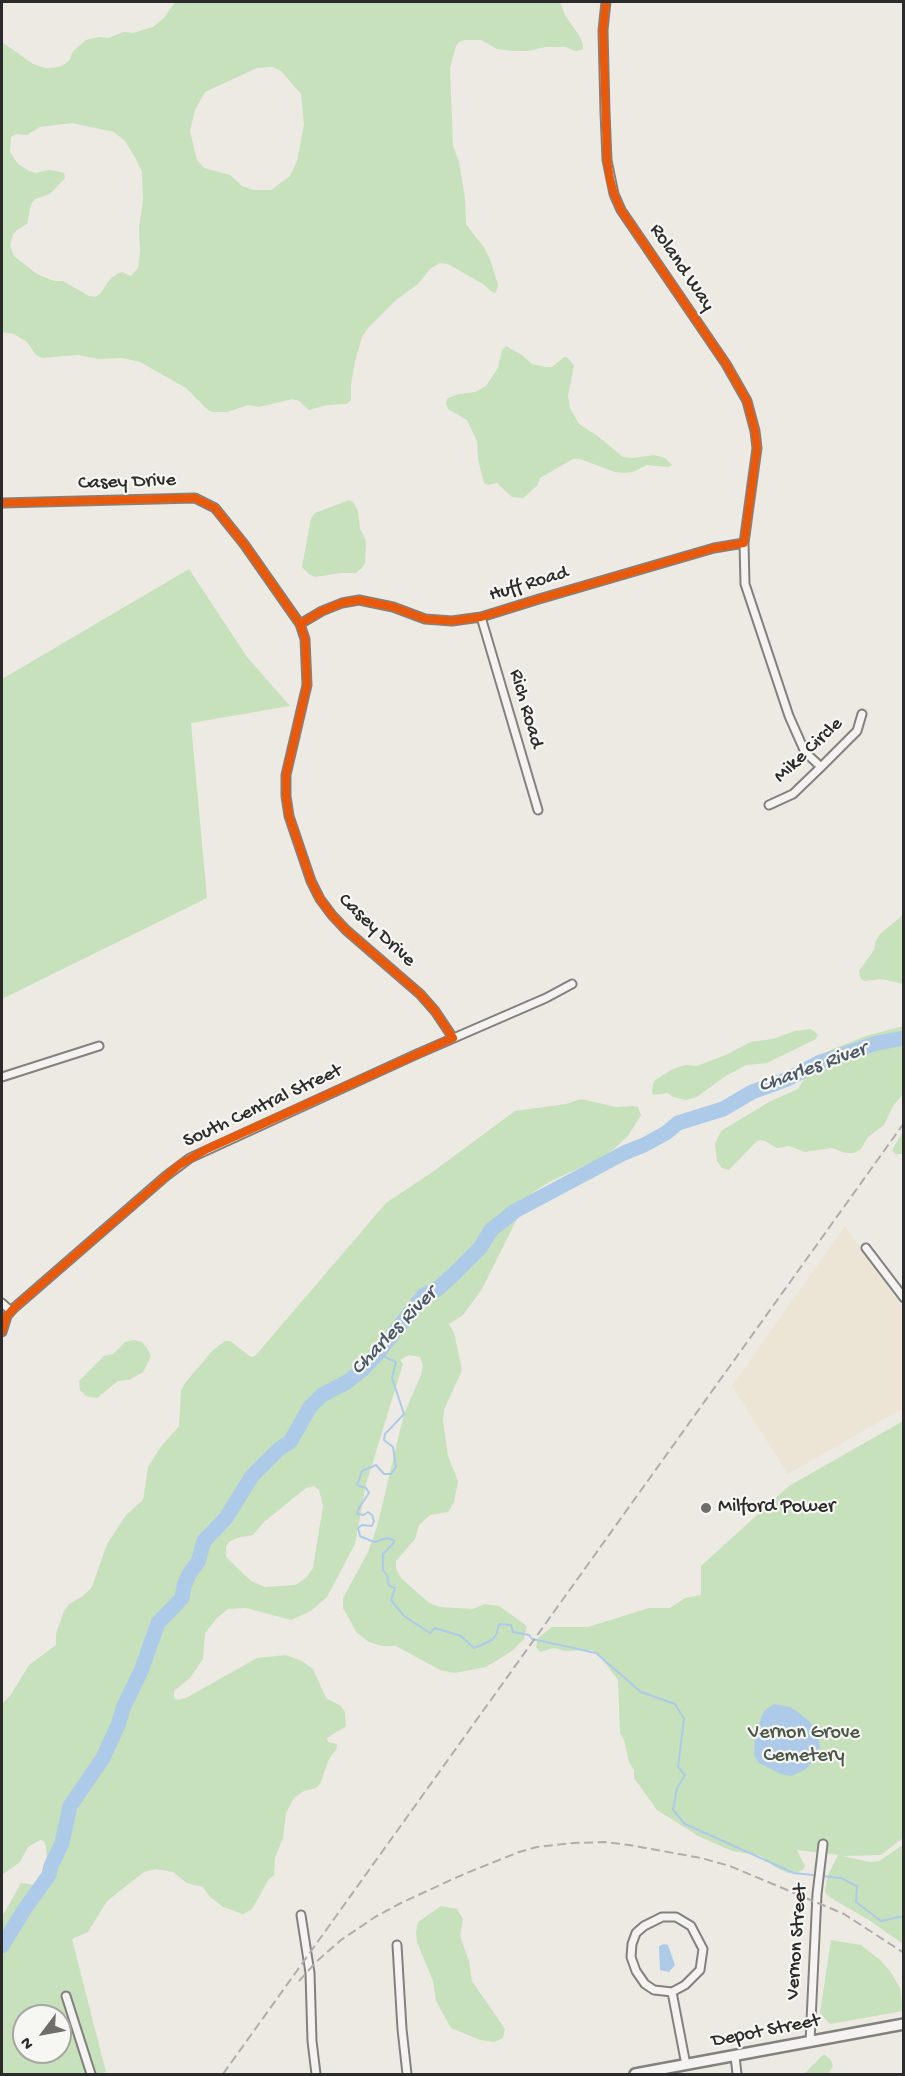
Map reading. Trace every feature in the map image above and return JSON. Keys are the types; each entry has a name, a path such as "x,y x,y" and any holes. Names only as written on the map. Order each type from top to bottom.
{"main road":[{"name":"Depot Street","path":"635,2074 903,2024"}],"street":[{"name":"Roland Way","path":"606,2 603,30 607,160 610,180 621,210 726,364 747,401 757,448 744,543 746,584 789,716 805,752 821,767"},
{"name":"Casey Drive","path":"2,502 195,498 215,508 244,544 300,624 305,639 307,685 286,775 286,796 289,816 311,881 320,899 332,915 346,930 420,994 435,1011 453,1038"},
{"name":"Huff Road","path":"300,624 322,611 342,603 358,600 393,607 425,619 452,621 481,617 714,548 744,543"},
{"name":"Rich Road","path":"481,617 538,810"},
{"name":"Mike Circle","path":"769,805 793,794 821,767 857,731 862,714"},
{"name":"South Central Street","path":"2,1332 11,1311 166,1176 190,1158 572,984"},
{"path":"2,1077 99,1047"},
{"path":"866,1248 903,1298"},
{"path":"2,1303 11,1311"},
{"name":"Vernon Street","path":"810,2042 811,1983 823,1844"},
{"path":"301,1916 311,1978 312,2041 316,2074"},
{"path":"662,1917 676,1917 691,1926 703,1949 700,1970 685,1985 672,1992 654,1990 645,1984 636,1971 631,1957 636,1933 662,1917"},
{"path":"398,1945 401,2019 407,2074"},
{"path":"672,1992 686,2065"},
{"path":"66,1996 91,2074"},
{"path":"735,2056 737,2074"}],"shaded area":[{"path":"845,1226 903,1307 903,1408 788,1474 732,1386"}],"green space":[{"path":"175,2 560,2 565,15 580,37 583,49 575,51 566,47 546,47 514,51 497,49 481,40 465,40 456,46 450,68 453,146 459,162 465,198 466,224 485,249 491,262 498,285 495,293 448,264 440,263 430,269 418,284 396,300 368,328 362,337 351,384 351,400 347,404 327,405 309,410 299,401 292,399 259,407 248,405 227,412 213,412 208,410 186,388 140,362 122,358 98,359 78,355 42,358 36,355 27,342 14,334 2,332 2,42 33,64 46,68 59,67 70,59 73,51 86,40 99,37 109,38 123,32 133,33 153,27 164,18","holes":["272,67 281,71 301,94 304,125 297,161 290,176 271,190 253,190 242,186 230,175 204,168 197,160 190,131 195,110 205,92 257,68","72,123 114,132 125,141 142,172 143,201 139,227 138,268 131,276 122,272 117,274 95,297 63,281 54,281 37,274 14,256 10,246 13,235 27,224 31,204 35,199 50,194 65,178 64,173 61,172 49,170 36,173 18,164 10,152 11,137 16,134 27,135 40,127"]},
{"path":"506,346 532,364 545,367 552,367 564,357 568,358 574,366 568,396 570,408 579,424 623,457 654,455 665,458 672,465 668,467 647,465 633,472 624,473 580,459 573,459 540,478 537,486 523,498 512,497 497,483 488,485 484,483 478,459 477,441 467,420 448,409 446,402 448,398 475,392 486,386 498,368 502,350"},
{"path":"349,500 353,502 358,511 360,528 366,541 365,563 356,573 315,577 302,567 311,518 315,513"},
{"path":"189,569 247,657 290,706 191,723 207,898 2,999 2,679"},
{"path":"903,915 903,984 882,979 864,981 859,971 874,950 880,934"},
{"path":"903,1026 903,1094 893,1106 884,1125 868,1137 861,1149 854,1153 845,1153 832,1148 805,1152 789,1146 777,1148 760,1140 729,1170 722,1168 717,1161 715,1144 721,1131 769,1102 798,1089 804,1079 803,1064 866,1036"},
{"path":"810,1029 818,1035 816,1039 767,1063 746,1065 724,1077 697,1097 686,1100 673,1097 668,1093 654,1095 652,1093 655,1080 673,1069 686,1065 697,1066 728,1054 750,1042 773,1039 795,1031"},
{"path":"581,1099 616,1107 638,1107 641,1115 628,1136 614,1149 532,1193 482,1289 463,1315 449,1324 454,1333 462,1370 444,1410 443,1421 448,1456 458,1481 454,1502 448,1512 430,1515 419,1525 415,1539 396,1561 396,1569 401,1578 429,1603 440,1607 473,1609 485,1604 499,1606 527,1627 524,1639 512,1651 486,1667 454,1673 440,1670 396,1646 382,1646 369,1642 357,1633 343,1608 343,1598 368,1552 377,1527 404,1414 421,1375 423,1366 420,1357 409,1355 400,1360 403,1364 366,1484 355,1544 327,1597 311,1611 291,1620 246,1608 228,1609 205,1633 203,1659 190,1678 174,1691 174,1698 178,1700 186,1698 257,1658 286,1655 302,1661 313,1669 326,1698 341,1706 345,1712 345,1727 327,1738 328,1742 337,1744 337,1748 329,1759 320,1784 294,1798 286,1813 283,1838 275,1858 274,1875 269,1879 252,1909 243,1914 223,1907 210,1897 203,1887 187,1883 173,1872 156,1869 144,1872 107,1901 88,1932 72,1939 106,2072 101,2074 2,2074 2,1917 21,1883 36,1885 47,1861 44,1841 40,1840 28,1847 20,1862 2,1875 2,1704 10,1696 29,1665 56,1645 56,1634 64,1611 69,1604 83,1596 92,1587 107,1544 126,1515 143,1500 148,1467 160,1448 179,1426 181,1391 185,1383 213,1350 225,1341 230,1341 251,1357 255,1356 386,1203 515,1111 566,1104","holes":["314,1486 319,1490 323,1506 313,1568 306,1578 295,1585 265,1587 251,1581 226,1556 226,1547 229,1542 253,1535 264,1522 306,1488"]},
{"path":"903,1132 903,1154 895,1154 892,1150"},
{"path":"134,1340 142,1342 151,1356 143,1372 129,1380 118,1381 97,1398 86,1396 80,1390 79,1381 104,1356 113,1354 125,1342"},
{"name":"Vernon Grove Cemetery","path":"903,1421 903,1838 881,1855 842,1856 870,1862 879,1861 903,1845 903,1944 825,1892 828,1875 838,1855 797,1850 805,1866 803,1870 788,1873 775,1867 761,1856 732,1851 698,1836 657,1810 634,1778 634,1770 629,1762 620,1733 618,1680 599,1655 592,1650 565,1651 554,1648 540,1652 536,1647 538,1638 552,1627 588,1627 649,1608 670,1608 685,1598 701,1595 701,1566 789,1486"},
{"path":"441,1906 457,1909 463,1919 460,1936 469,1961 472,1981 505,2029 503,2038 494,2042 480,2040 451,2028 436,2001 433,1981 417,1942 416,1932 418,1922"},
{"path":"831,1940 861,1945 879,1959 890,1971 900,1988 903,2011 830,2024 820,2013"},
{"path":"824,2054 831,2060 833,2066 828,2074 804,2074"}],"water":[{"path":"774,1704 790,1707 798,1712 810,1722 817,1732 820,1747 816,1757 805,1770 791,1776 781,1774 759,1763 754,1755 755,1734 764,1711"},
{"path":"668,1945 675,1965 669,1972 660,1970 659,1946"}],"waterway":[{"name":"Charles River","path":"2,1946 49,1875 62,1843 70,1806 103,1758 141,1671 158,1623 182,1598 184,1586 198,1562 204,1541 226,1518 252,1476 279,1449 290,1442 310,1407 322,1395 347,1382 362,1370 424,1295 436,1290 452,1276 480,1248 491,1230 515,1211 624,1153 644,1145 666,1133 678,1123 723,1109 752,1092 788,1079 820,1062 877,1043 904,1038"},
{"path":"384,1345 383,1356 396,1362 392,1378 404,1414 385,1434 384,1440 393,1447 396,1467 391,1474 384,1474 376,1465 362,1471 357,1485 366,1488 369,1493 357,1514 364,1515 368,1512 374,1521 372,1526 362,1525 358,1528 360,1536 374,1542 387,1538 394,1540 383,1554 383,1570 387,1575 389,1586 395,1588 391,1600 404,1616 430,1633 435,1628 461,1636 474,1648 492,1640 499,1624 511,1625 513,1632 529,1635 532,1639 596,1653 641,1692 675,1704 684,1719 678,1767 685,1775 677,1788 673,1810 685,1824 794,1873 841,1878 857,1886 856,1902 881,1921 904,1916"}],"railway":[{"path":"223,2074 904,1123"},
{"path":"299,1981 341,1940 401,1903 519,1852 537,1847 574,1843 605,1842 629,1845 701,1858 730,1866 844,1914 904,1953"}],"cycle path":[{"path":"2,1332 7,1316 14,1308 179,1165 207,1149 453,1038 435,1011 420,994 346,930 332,915 320,899 311,881 289,816 286,796 286,775 307,685 305,639 300,624 322,611 342,603 359,600 393,607 425,619 452,621 481,617 714,548 744,543 757,448 747,401 726,364 621,210 610,179 607,160 603,30 606,2"},
{"path":"2,503 195,498 215,508 244,544 300,624"}],"place":[{"name":"Milford Power","path":"706,1508"}]}
